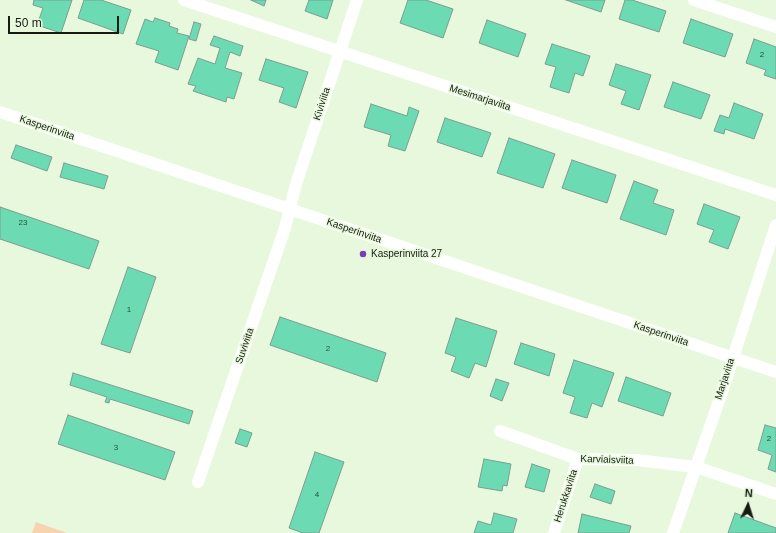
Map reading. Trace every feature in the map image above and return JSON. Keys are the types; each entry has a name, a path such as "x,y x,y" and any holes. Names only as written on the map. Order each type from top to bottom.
{"street":[{"name":"Mesimarjaviita","path":"184,0 776,195"},
{"name":"Kiviviita","path":"290,209 296,184 339,52 358,0"},
{"path":"694,0 776,27"},
{"name":"Kasperinviita","path":"0,112 776,372"},
{"name":"Suviviita","path":"198,482 285,228 290,209"},
{"name":"Marjaviita","path":"673,533 776,227"},
{"name":"Karviaisviita","path":"500,431 578,459 636,460 696,467 776,494"},
{"name":"Herukkaviita","path":"554,533 578,459"}],"shaded area":[{"path":"36,522 67,533 32,533"}],"building":[{"path":"34,0 72,0 61,33 37,25 43,8 33,5"},
{"path":"84,0 101,0 131,10 123,34 78,18"},
{"path":"251,0 266,0 264,6"},
{"path":"309,0 333,0 327,19 305,11"},
{"path":"408,0 426,0 453,9 443,38 400,23"},
{"path":"566,0 605,0 601,12"},
{"path":"625,0 632,0 666,11 659,32 619,19"},
{"path":"155,18 170,23 169,26 178,29 177,33 189,36 178,70 155,62 159,51 136,44 145,19 153,22"},
{"path":"691,19 733,34 725,57 683,43"},
{"path":"487,20 526,34 518,57 479,43"},
{"path":"194,22 201,24 196,41 189,39"},
{"path":"214,36 243,46 240,56 230,52 225,68 242,73 234,99 227,97 226,102 193,91 196,86 188,84 198,58 215,64 220,48 210,45"},
{"path":"754,39 776,47 776,79 764,75 766,70 746,63"},
{"path":"552,44 590,56 583,76 575,73 569,93 550,87 556,67 545,64"},
{"path":"266,59 308,72 296,108 279,102 284,88 259,80"},
{"path":"616,64 651,75 639,110 621,104 626,91 609,85"},
{"path":"673,82 710,95 701,119 664,107"},
{"path":"734,103 763,114 754,139 725,129 724,134 714,131 720,115 729,118"},
{"path":"371,104 407,116 409,107 419,111 405,151 388,146 391,135 364,127"},
{"path":"445,118 491,133 482,157 437,142"},
{"path":"509,138 555,154 543,188 497,173"},
{"path":"16,145 52,157 47,171 11,158"},
{"path":"572,160 616,175 607,203 562,188"},
{"path":"64,163 108,176 104,189 60,177"},
{"path":"634,181 658,190 653,203 674,210 666,235 620,219"},
{"path":"704,204 740,217 728,249 709,242 714,230 697,224"},
{"path":"0,207 99,241 89,269 0,239"},
{"path":"128,267 156,277 130,353 101,344"},
{"path":"280,317 386,353 377,382 270,345"},
{"path":"456,318 497,331 486,367 475,363 469,378 451,371 456,357 445,353"},
{"path":"521,343 555,354 549,376 514,364"},
{"path":"574,360 614,373 602,407 592,403 587,418 570,413 575,397 563,393"},
{"path":"73,373 193,411 189,424 110,399 109,403 105,402 107,397 70,385"},
{"path":"626,377 671,393 663,416 618,401"},
{"path":"496,379 509,383 502,401 490,396"},
{"path":"68,415 175,452 165,480 58,444"},
{"path":"765,425 776,428 776,472 768,469 772,455 758,450"},
{"path":"240,429 252,433 247,447 235,443"},
{"path":"315,452 344,462 319,533 303,533 289,528"},
{"path":"484,459 511,464 507,486 503,485 502,491 478,487"},
{"path":"532,464 550,470 544,492 525,487"},
{"path":"595,484 615,491 611,504 590,497"},
{"path":"494,513 517,519 513,533 474,533 478,521 491,525"},
{"path":"735,513 776,528 776,533 728,533"},
{"path":"582,514 631,526 629,533 578,533"}],"place":[{"name":"Kasperinviita 27","path":"363,254"}]}
